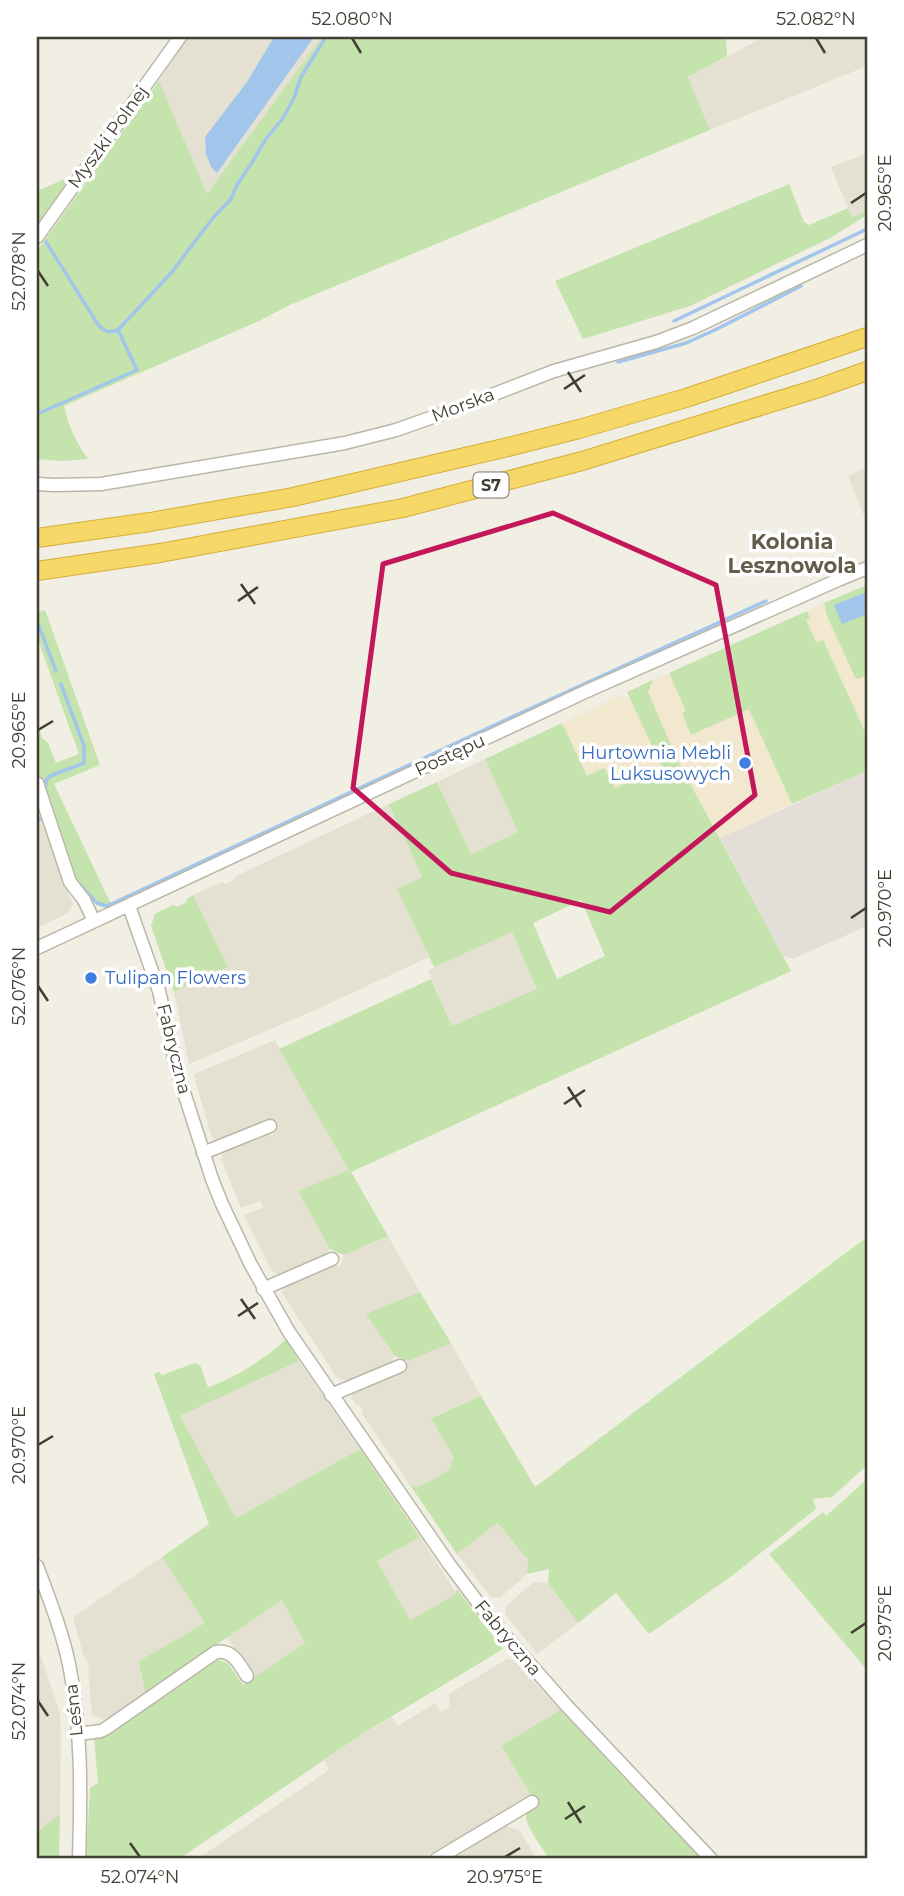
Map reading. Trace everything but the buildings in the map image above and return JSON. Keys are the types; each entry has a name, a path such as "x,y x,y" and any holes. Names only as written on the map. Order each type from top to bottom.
{"highway":[{"name":"S7","path":"37,538 150,522 284,498 508,447 686,398 867,337"},
{"name":"S7","path":"37,571 172,551 403,508 582,461 867,371"}],"street":[{"name":"Myszki Polnej","path":"37,237 180,37"},
{"name":"Morska","path":"37,484 100,484 298,452 396,430 554,371 656,342 693,328 867,245"},
{"name":"Postępu","path":"37,948 598,686 867,568"},
{"path":"37,783 70,882 84,900 94,922"},
{"name":"Fabryczna","path":"129,906 159,991 178,1074 222,1204 263,1289 289,1332 488,1616 566,1705 711,1859"},
{"path":"203,1153 270,1126"},
{"path":"263,1289 332,1259"},
{"path":"331,1395 400,1366"},
{"name":"Leśna","path":"37,1566 42,1599 68,1662 78,1734 81,1796 79,1859"},
{"path":"78,1734 105,1729 216,1652 225,1650 230,1653 247,1676"},
{"path":"437,1859 532,1802"}],"highlighted area":[{"path":"553,513 716,585 755,795 610,912 451,873 353,788 383,564"}],"shaded area":[{"path":"188,37 192,40 195,37 322,37 207,195 159,81"},
{"path":"764,37 867,37 867,66 710,130 688,77"},
{"path":"867,153 867,211 852,217 831,167"},
{"path":"867,467 867,523 848,476"},
{"path":"824,603 827,616 855,677 858,679 867,675 867,736 823,640 816,643 806,620 810,618 807,611"},
{"path":"669,673 687,711 682,713 749,709 792,804 720,838 678,761 648,692 653,680"},
{"path":"619,696 631,700 662,766 615,789 587,776 562,723"},
{"path":"485,759 518,832 471,854 437,782"},
{"path":"867,771 867,926 793,959 783,956 720,838"},
{"path":"37,795 47,835 73,905 67,914 37,928"},
{"path":"389,804 422,877 398,889 429,957 189,1064 174,992 228,967 193,895 222,882 226,884 236,876"},
{"path":"512,931 538,989 452,1026 428,970"},
{"path":"275,1040 350,1170 298,1191 330,1249 323,1258 280,1276 271,1270 244,1215 263,1208 260,1201 241,1208 221,1159 223,1152 259,1137 273,1135 277,1124 263,1119 260,1126 219,1143 212,1138 194,1076"},
{"path":"388,1236 420,1292 367,1314 395,1356 390,1363 347,1381 337,1378 282,1293 285,1285 333,1265 340,1267 344,1255"},
{"path":"451,1343 481,1396 431,1417 455,1457 449,1470 419,1487 410,1485 361,1412 363,1410 351,1398 354,1389 395,1372 403,1373 408,1361"},
{"path":"299,1361 360,1449 236,1518 180,1416"},
{"path":"496,1523 528,1560 527,1574 500,1598 491,1597 457,1554"},
{"path":"420,1537 455,1591 454,1595 410,1620 377,1561"},
{"path":"162,1557 205,1623 175,1641 141,1674 145,1693 105,1720 92,1715 89,1668 73,1617"},
{"path":"534,1582 548,1583 578,1623 537,1654 505,1614 506,1606"},
{"path":"282,1600 306,1643 255,1678 227,1637"},
{"path":"37,1644 60,1712 61,1737 60,1814 37,1832"},
{"path":"507,1659 514,1660 560,1710 501,1746 530,1794 423,1859 197,1859 329,1770 324,1760 359,1736 392,1717 398,1726 435,1703 441,1712 449,1707 449,1694"},
{"path":"506,1826 519,1830 537,1859 453,1859"}],"green space":[{"path":"322,37 726,37 727,56 688,77 710,130 290,305 64,406 73,434 88,459 37,459 37,251 159,81 207,194"},
{"path":"72,176 37,226 37,191"},
{"path":"789,184 804,222 809,225 848,208 852,217 867,211 867,215 830,238 690,306 583,339 555,281"},
{"path":"867,585 867,675 858,679 827,616 824,603"},
{"path":"45,610 100,765 54,784 110,902 111,906 108,907 100,906 89,899 75,883 37,771 37,722 42,738 48,743 56,763 79,754 37,637 37,612"},
{"path":"807,611 810,618 806,620 816,642 823,640 867,736 867,771 792,804 749,709 691,735 682,713 686,711 669,673"},
{"path":"653,680 648,692 678,761 791,971 351,1172 388,1236 344,1255 330,1249 298,1191 349,1170 279,1049 431,979 452,1026 537,989 512,932 434,967 397,889 422,877 389,804 437,782 471,854 518,832 485,759 562,723 587,776 604,768 615,788 662,767 627,692","holes":["581,900 605,956 557,979 533,923"]},
{"path":"193,895 228,967 174,992 151,926 155,914 173,905 177,907 185,903"},
{"path":"867,1237 867,1465 832,1497 813,1499 816,1509 733,1575 649,1634 616,1593 578,1623 548,1583 549,1569 527,1574 528,1560 497,1523 457,1554 410,1485 419,1487 449,1470 454,1457 431,1418 481,1396 535,1487"},
{"path":"420,1292 451,1343 408,1361 395,1356 366,1314"},
{"path":"286,1339 299,1361 180,1416 236,1518 360,1449 420,1537 377,1561 410,1620 454,1595 457,1589 503,1649 359,1736 179,1859 86,1859 90,1788 98,1783 94,1738 106,1736 218,1660 228,1663 243,1685 305,1643 282,1600 145,1693 139,1661 205,1623 162,1557 209,1524 154,1374 159,1372 162,1375 195,1363 200,1365 208,1387 249,1367"},
{"path":"867,1479 867,1670 769,1554 823,1512 826,1516"},
{"path":"560,1710 700,1859 549,1859 526,1817 530,1806 535,1802 501,1746"},
{"path":"60,1814 59,1859 37,1859 37,1832"}],"water":[{"path":"274,37 314,37 217,173 211,167 206,154 205,137 247,82"},
{"path":"867,592 867,614 842,624 834,605"}],"waterway":[{"path":"46,242 99,326 107,331 118,330 173,271 231,199 266,139 283,118 301,77 326,37"},
{"path":"674,321 867,229"},
{"path":"618,362 686,343 801,286"},
{"path":"37,414 137,370 118,330"},
{"path":"78,883 97,903 107,906 766,601"},
{"path":"37,621 56,671"},
{"path":"45,791 46,781 50,776 84,763 84,746 61,684"}],"place":[{"name":"Hurtownia Mebli Luksusowych","path":"745,763"},
{"name":"Tulipan Flowers","path":"91,978"}],"district":[{"name":"Kolonia Lesznowola","path":"792,554"}]}
